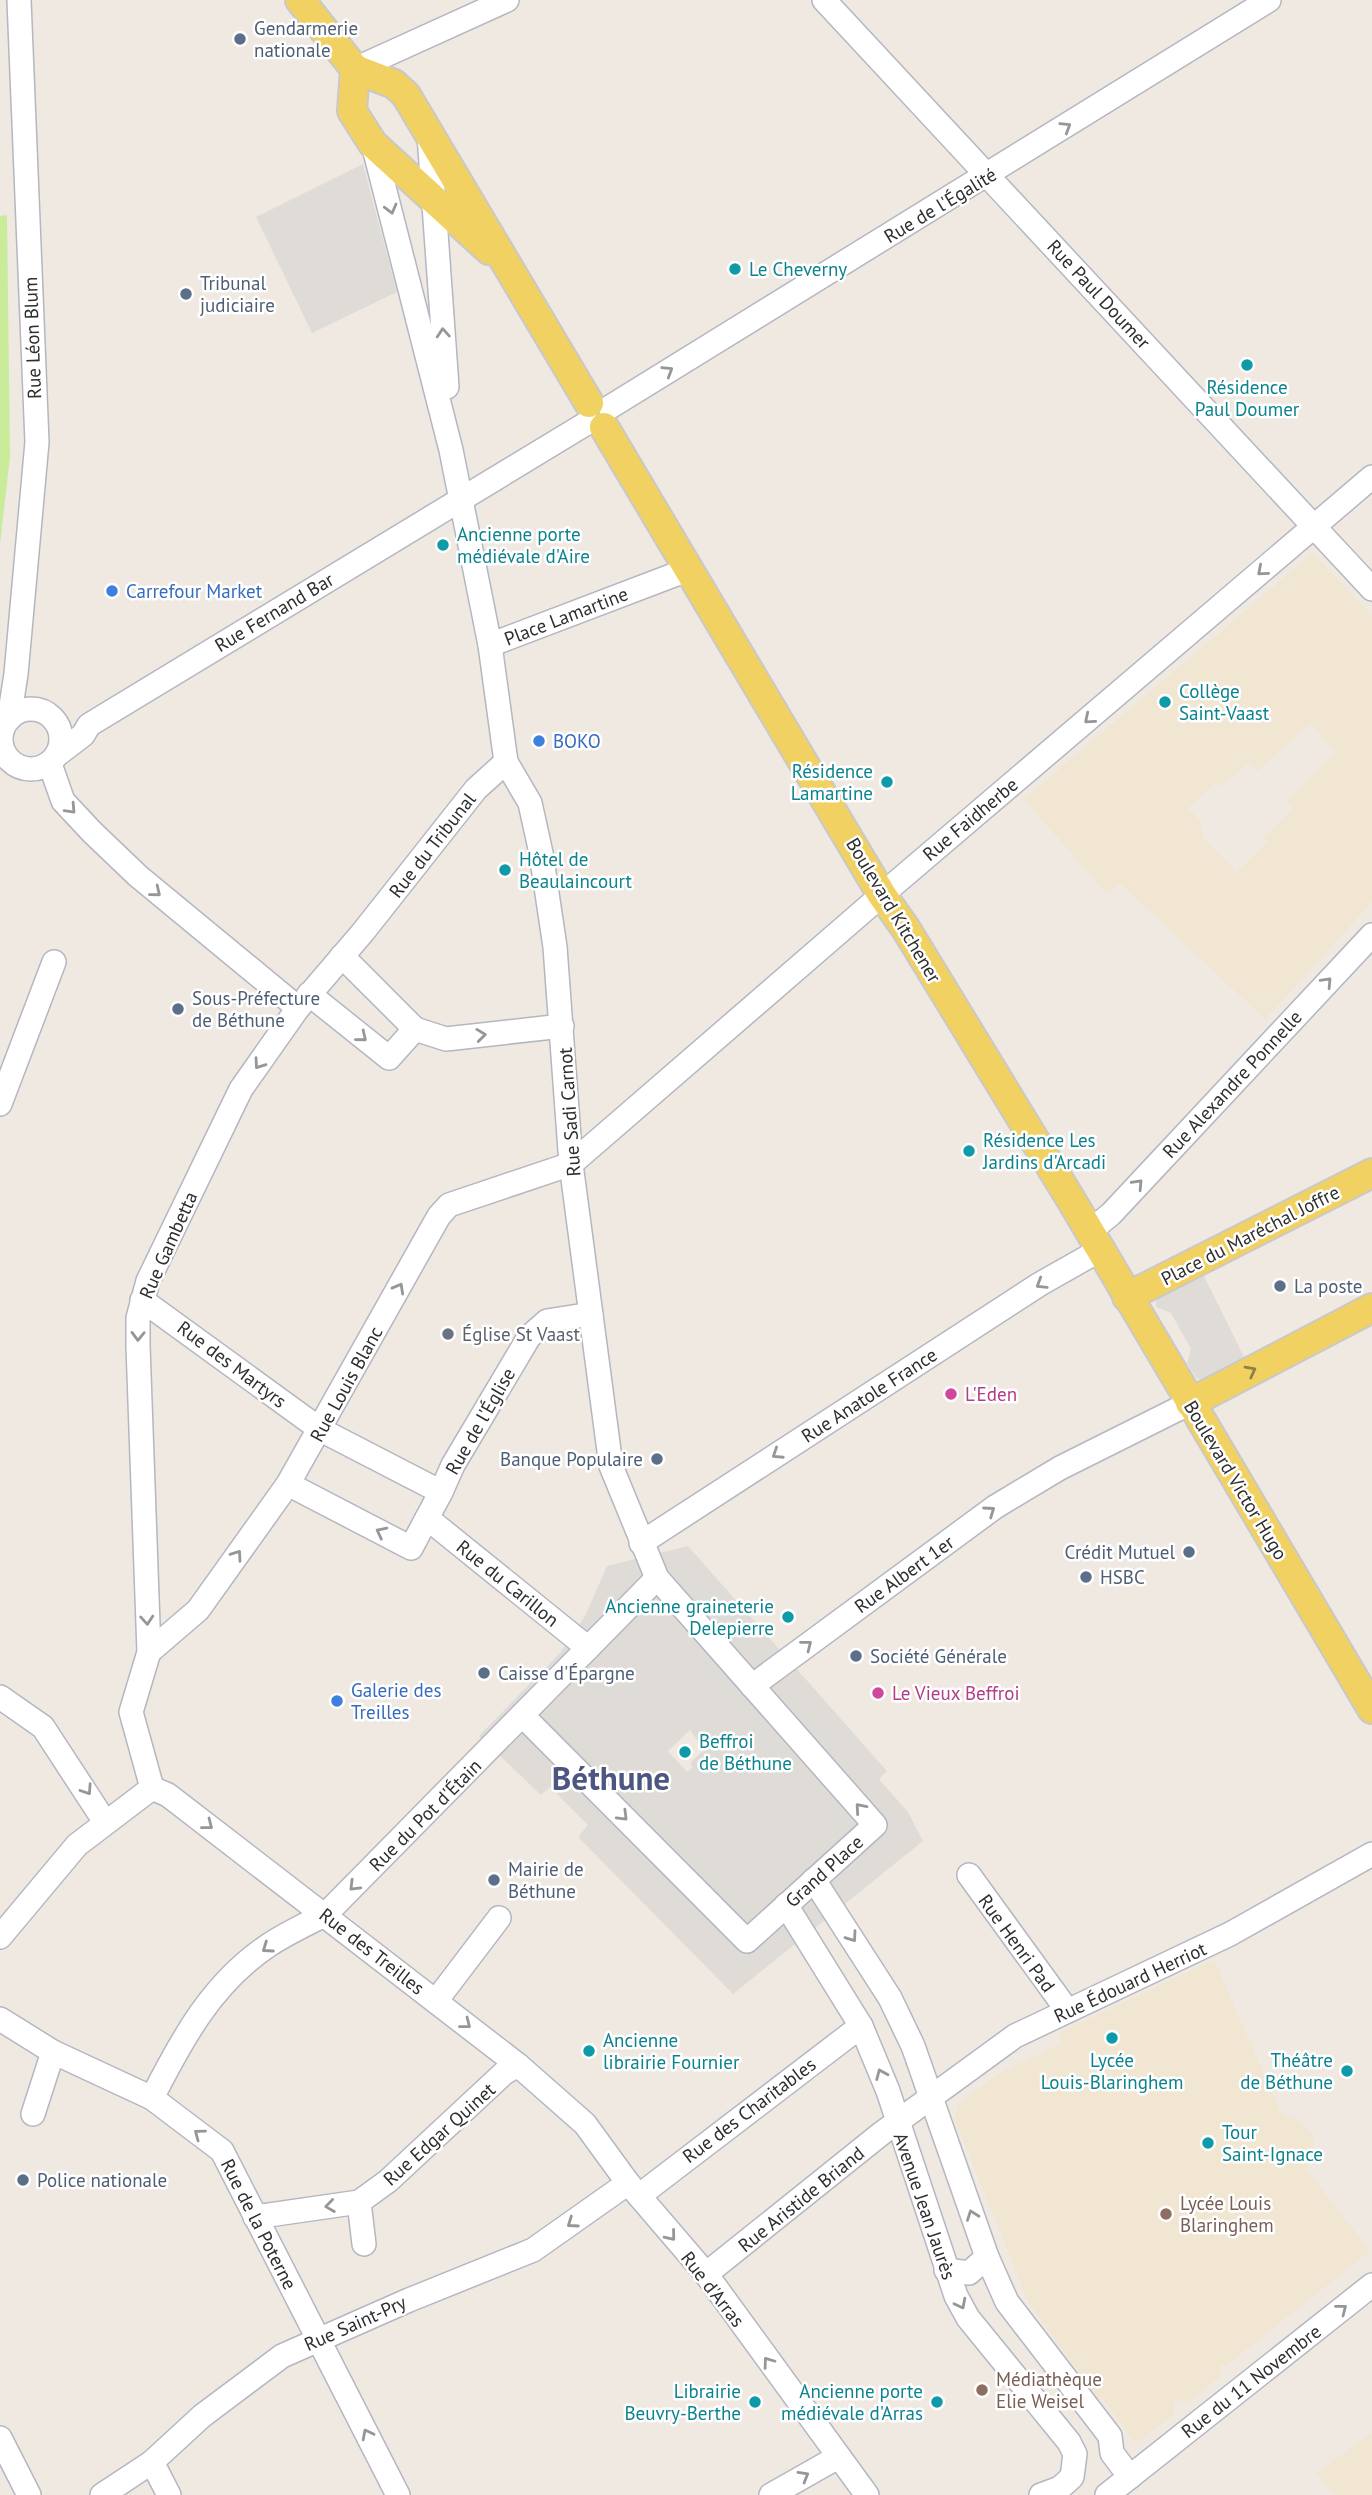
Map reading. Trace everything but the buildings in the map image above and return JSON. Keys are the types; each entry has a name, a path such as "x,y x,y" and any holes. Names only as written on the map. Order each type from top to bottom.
{"main road":[{"path":"300,0 355,69 394,84 405,95 598,415 687,570"},
{"path":"355,69 352,111 373,144 434,202 506,264"},
{"name":"Boulevard Kitchener","path":"687,570 841,822 882,895 906,929 1095,1241"},
{"name":"Place du Maréchal Joffre","path":"1127,1297 1372,1173"},
{"name":"Boulevard Victor Hugo","path":"1095,1241 1372,1709"},
{"path":"1190,1402 1372,1308"}],"street":[{"name":"Rue Léon Blum","path":"5,722 16,674 37,442 19,0"},
{"path":"355,69 508,0"},
{"name":"Rue Paul Doumer","path":"824,0 1372,589"},
{"name":"Rue de l'Égalité","path":"598,415 1269,0"},
{"path":"429,131 451,450"},
{"path":"373,144 451,450"},
{"path":"460,500 598,415"},
{"name":"Place Lamartine","path":"451,450 490,645 687,570"},
{"name":"Rue Faidherbe","path":"571,1164 1372,477"},
{"name":"Rue Fernand Bar","path":"54,759 83,735 89,725 460,500"},
{"name":"Rue Sadi Carnot","path":"490,645 506,762 530,803 541,853 555,947 571,1164 611,1466 657,1578"},
{"path":"16,674 41,712 61,734 54,759 63,801 138,876 303,1001 389,1058 415,1029"},
{"path":"54,759 33,770 8,766 0,742 5,722 19,711 64,716 89,725"},
{"name":"Rue du Tribunal","path":"363,932 476,789 506,762"},
{"name":"Rue Gambetta","path":"149,1652 138,1346 142,1300 148,1281 241,1089 303,1001 363,932"},
{"name":"Rue Alexandre Ponnelle","path":"1095,1241 1111,1214 1372,935"},
{"path":"342,956 415,1029 446,1039 562,1026"},
{"path":"0,1104 54,962"},
{"name":"Rue Louis Blanc","path":"149,1652 198,1610 288,1484 321,1430 439,1216 449,1205 571,1164"},
{"name":"Rue Anatole France","path":"641,1543 1040,1284 1095,1241"},
{"name":"Rue des Martyrs","path":"142,1300 321,1430 441,1492"},
{"name":"Rue de l'Église","path":"288,1484 411,1548 453,1465 529,1337 547,1321 591,1314"},
{"name":"Rue Albert 1er","path":"752,1686 995,1507 1060,1468 1190,1402"},
{"name":"Rue du Carillon","path":"427,1518 588,1648"},
{"path":"523,1716 657,1578"},
{"name":"Grand Place","path":"523,1716 747,1941 875,1825 657,1578"},
{"path":"0,1937 77,1845 152,1788 133,1724 132,1701 149,1652"},
{"path":"0,1698 43,1727 105,1822"},
{"name":"Rue du Pot d'Étain","path":"152,2098 183,2038 217,1989 268,1945 326,1914 523,1716"},
{"name":"Rue des Treilles","path":"152,1788 168,1795 326,1914 518,2065 585,2124"},
{"name":"Rue Édouard Herriot","path":"897,2124 972,2065 1015,2036 1230,1934 1372,1854"},
{"name":"Rue Henri Pad","path":"969,1875 1067,2010"},
{"path":"814,1880 890,1998 913,2046 987,2257 1007,2302 1110,2436 1112,2453 1130,2477"},
{"name":"Avenue Jean Jaurès","path":"786,1905 860,2026 888,2091 946,2270 968,2318 1069,2442 1075,2465 1072,2477 1053,2493"},
{"path":"436,2001 499,1918"},
{"name":"Rue de la Poterne","path":"0,2020 53,2052 152,2098 222,2151 398,2495"},
{"name":"Rue des Charitables","path":"634,2189 860,2026"},
{"path":"33,2114 53,2052"},
{"name":"Rue Edgar Quinet","path":"255,2217 359,2202 388,2181 505,2073 518,2065"},
{"name":"Rue d'Arras","path":"585,2124 634,2189 706,2274 867,2495"},
{"name":"Rue Aristide Briand","path":"706,2274 897,2124"},
{"name":"Rue Saint-Pry","path":"102,2495 152,2462 172,2441 244,2382 282,2356 533,2250 634,2189"},
{"path":"359,2202 364,2244"},
{"path":"946,2270 969,2273 987,2257"},
{"name":"Rue du 11 Novembre","path":"1107,2495 1372,2285"},
{"path":"0,2438 29,2495"},
{"path":"771,2495 838,2457"},
{"path":"152,2462 169,2495"}],"shaded area":[{"path":"363,164 397,292 312,333 256,217"},
{"path":"1313,553 1372,616 1372,902 1265,1019 1120,883 1107,894 1024,799","holes":["1310,723 1336,752 1287,800 1294,809 1264,837 1268,842 1236,872 1203,838 1201,822 1188,808 1213,785 1218,783 1221,787 1249,762 1258,771"]},
{"path":"1201,1270 1246,1361 1208,1382 1196,1378 1187,1363 1191,1349 1171,1313 1156,1307 1156,1295"},
{"path":"688,1546 887,1771 879,1779 908,1812 923,1841 733,1994 578,1837 588,1825 550,1787 541,1795 479,1736 560,1653 585,1616 607,1566","holes":["690,1730 700,1744 703,1741 709,1745 691,1762 692,1768 687,1772 668,1751"]},
{"name":"Lycée Louis Blaringhem","path":"1214,1960 1281,2113 1296,2119 1314,2136 1313,2155 1306,2169 1370,2251 1226,2366 1221,2365 1219,2378 1187,2402 1174,2400 1173,2415 1136,2443 1101,2397 1098,2399 1029,2303 954,2118 960,2102 1000,2073 1062,2043 1058,2033"},
{"path":"1372,2433 1372,2495 1334,2495 1317,2473"}],"green space":[{"path":"7,215 10,457 0,544 0,216"}],"place":[{"name":"Gendarmerie nationale","path":"240,39"},
{"name":"Le Cheverny","path":"735,269"},
{"name":"Tribunal judiciaire","path":"186,294"},
{"name":"Résidence Paul Doumer","path":"1247,365"},
{"name":"Ancienne porte médiévale d'Aire","path":"443,545"},
{"name":"Carrefour Market","path":"112,591"},
{"name":"Collège Saint-Vaast","path":"1165,702"},
{"name":"BOKO","path":"539,741"},
{"name":"Résidence Lamartine","path":"887,782"},
{"name":"Hôtel de Beaulaincourt","path":"505,870"},
{"name":"Sous-Préfecture de Béthune","path":"178,1009"},
{"name":"Résidence Les Jardins d'Arcadi","path":"969,1151"},
{"name":"La poste","path":"1280,1286"},
{"name":"Église St Vaast","path":"448,1334"},
{"name":"L'Eden","path":"951,1394"},
{"name":"Banque Populaire","path":"657,1459"},
{"name":"Crédit Mutuel","path":"1189,1552"},
{"name":"HSBC","path":"1086,1577"},
{"name":"Ancienne graineterie Delepierre","path":"788,1617"},
{"name":"Société Générale","path":"856,1656"},
{"name":"Caisse d'Épargne","path":"484,1673"},
{"name":"Le Vieux Beffroi","path":"878,1693"},
{"name":"Galerie des Treilles","path":"337,1701"},
{"name":"Beffroi de Béthune","path":"685,1752"},
{"name":"Mairie de Béthune","path":"494,1880"},
{"name":"Lycée Louis-Blaringhem","path":"1112,2038"},
{"name":"Ancienne librairie Fournier","path":"589,2051"},
{"name":"Théâtre de Béthune","path":"1347,2071"},
{"name":"Tour Saint-Ignace","path":"1208,2143"},
{"name":"Police nationale","path":"23,2180"},
{"name":"Lycée Louis Blaringhem","path":"1166,2214"},
{"name":"Médiathèque Elie Weisel","path":"982,2390"},
{"name":"Librairie Beuvry-Berthe","path":"755,2402"},
{"name":"Ancienne porte médiévale d'Arras","path":"937,2402"}],"district":[{"name":"Béthune","path":"611,1777"}]}
